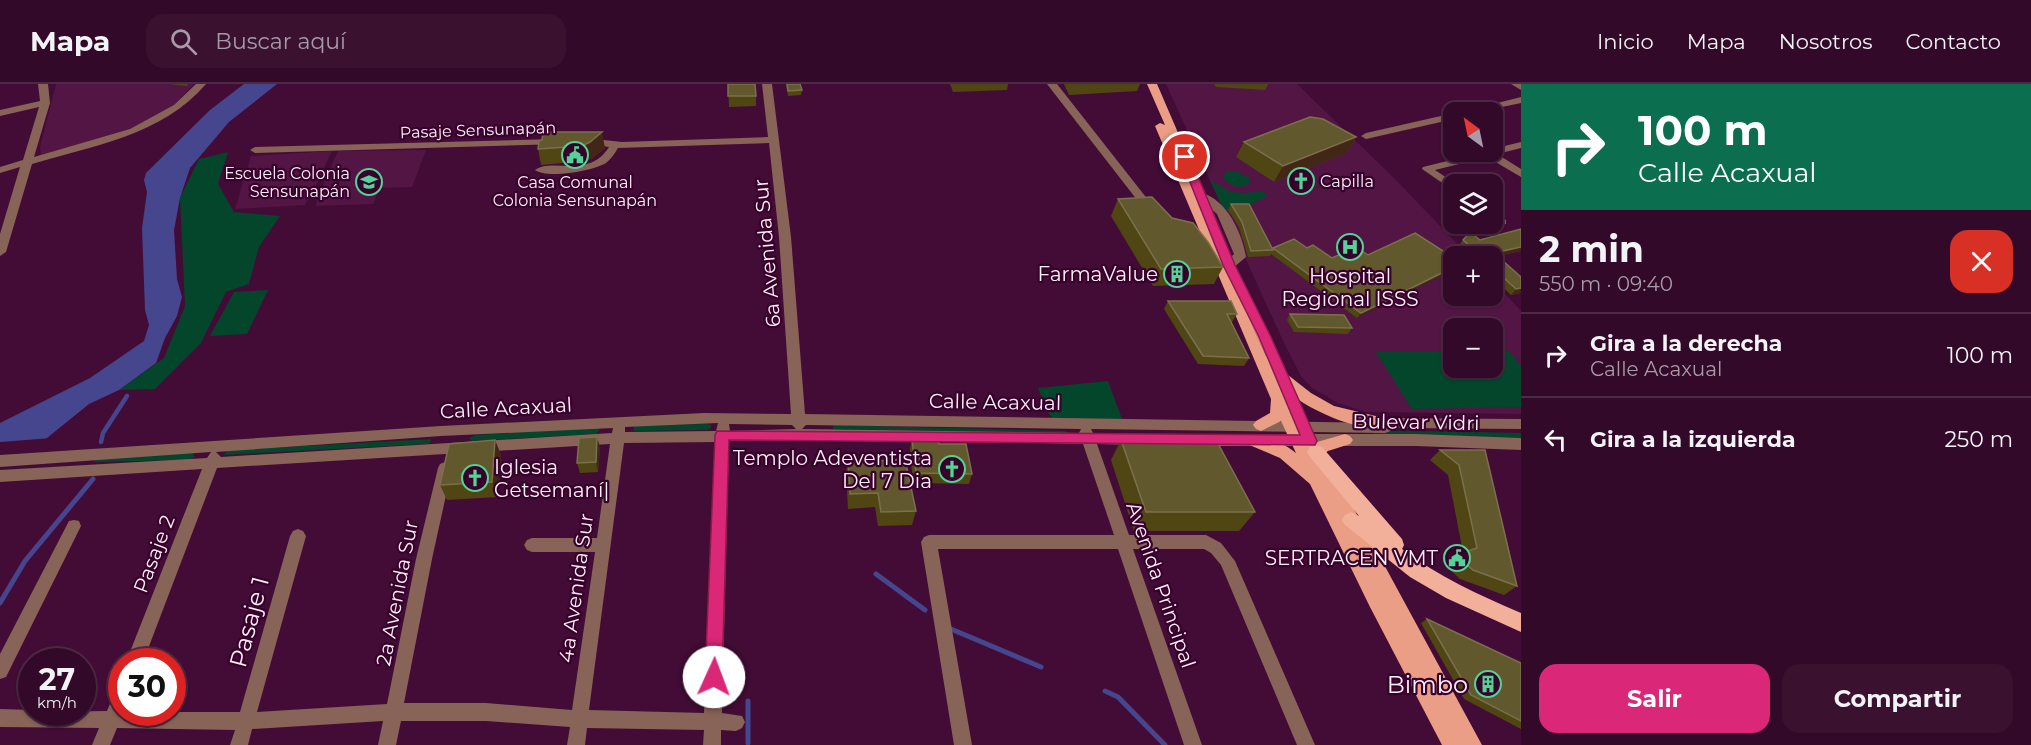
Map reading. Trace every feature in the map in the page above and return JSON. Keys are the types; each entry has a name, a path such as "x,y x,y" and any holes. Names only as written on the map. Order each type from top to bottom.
{"highway":[{"path":"1304,437 1417,571"},
{"path":"1351,520 1417,571 1454,592 1521,623"}],"main road":[{"path":"1143,84 1207,239 1277,394 1351,520 1472,745"},
{"path":"1152,84 1202,196 1229,265 1282,376 1322,489 1366,582 1454,745"},
{"path":"1282,376 1300,393 1327,410 1346,417 1379,422"},
{"path":"1262,425 1271,423 1279,412 1277,394"},
{"path":"1304,437 1323,446 1345,440"},
{"path":"1252,440 1287,453 1322,489"}],"street":[{"path":"0,252 45,103 43,84"},
{"path":"0,170 134,131 161,118 177,107 201,84"},
{"name":"6a Avenida Sur","path":"767,84 785,237 795,352 797,418"},
{"path":"1052,84 1162,222"},
{"path":"1516,84 1521,87"},
{"path":"1503,104 1521,100"},
{"path":"0,113 45,103"},
{"path":"1366,136 1443,118"},
{"name":"Pasaje Sensunapán","path":"255,150 572,142 615,145 773,140"},
{"path":"540,170 589,169 612,151 615,145"},
{"path":"1503,149 1521,145"},
{"path":"1443,180 1427,169 1454,162"},
{"path":"1502,162 1521,174"},
{"path":"1190,236 1207,239"},
{"path":"787,435 793,429 797,418"},
{"path":"797,418 800,428 808,435"},
{"name":"Calle Acaxual","path":"0,476 68,472 215,454 441,431 723,427 797,418 1262,425 1304,437"},
{"name":"Bulevar Vidri","path":"1379,422 1521,424"},
{"name":"Calle Acaxual","path":"1084,423 1089,439"},
{"name":"Bulevar Vidri","path":"1304,437 1385,428 1398,423"},
{"path":"711,745 723,427"},
{"name":"Calle Acaxual","path":"723,427 787,435 1252,440 1304,437"},
{"path":"441,431 446,434 445,445 449,449 455,444 461,432 466,430"},
{"name":"Calle Acaxual","path":"0,461 75,456 449,449 619,430"},
{"name":"4a Avenida Sur","path":"576,745 619,430"},
{"name":"Avenida Principal","path":"1089,439 1193,745"},
{"name":"Bulevar Vidri","path":"1345,440 1521,444"},
{"name":"2a Avenida Sur","path":"387,745 424,559 449,449"},
{"name":"Pasaje 2","path":"139,648 215,454"},
{"path":"0,671 74,526"},
{"name":"Pasaje 1","path":"239,745 298,536"},
{"path":"963,745 929,542 1206,542 1222,554 1306,745"},
{"path":"531,545 603,546"},
{"path":"186,720 247,721 394,712 486,712 579,719 736,722"},
{"path":"0,718 108,719"},
{"path":"101,745 109,726"}],"shaded area":[{"path":"56,84 194,84 173,106 130,130 41,155 40,147"},
{"path":"244,84 277,84 229,122 190,168 180,198 174,230 177,279 182,297 177,316 165,338 156,363 119,390 89,404 0,476 0,423 90,378 144,341 149,325 145,310 142,228 147,192 144,180 146,173 210,110"},
{"name":"Hospital Regional ISSS","path":"1166,84 1297,84 1393,177 1443,229 1443,234 1448,234 1459,246 1443,246 1443,306 1503,306 1503,292 1521,311 1521,414 1366,412 1338,403 1312,388 1301,376"},
{"name":"Escuela Colonia Sensunapán","path":"426,150 412,187 380,188 373,204 315,206 326,178 320,177 305,205 235,209 251,156 332,151 321,174 327,175 338,151"}],"green space":[{"path":"228,152 218,184 234,212 280,216 259,247 249,284 226,292 201,343 155,389 119,390 164,358 185,306 180,198 199,159"},
{"path":"1226,172 1238,172 1249,178 1250,183 1240,187 1233,185 1223,178"},
{"path":"1210,180 1231,192 1262,191 1268,196 1240,210 1224,210"},
{"path":"268,290 247,334 210,336 234,292"},
{"path":"1503,350 1508,350 1521,366 1521,407 1412,409 1376,352 1443,351 1443,378 1503,378"},
{"path":"1108,381 1122,419 1054,419 1048,413 1038,388"},
{"path":"640,425 711,425 711,428 707,430 635,431 633,429"},
{"path":"836,425 1065,431 1068,433 833,429"},
{"path":"596,427 600,429 596,434 472,441 469,438 476,435"},
{"path":"1372,430 1521,433 1521,438 1374,434"},
{"path":"431,439 428,444 223,455 229,450"},
{"path":"192,453 195,457 187,460 94,462 97,459"}],"pier":[{"path":"52,438 48,443 0,479 0,442"}],"building":[{"path":"728,84 755,84 756,96 728,96"},
{"path":"787,84 800,84 802,90 788,91"},
{"path":"1310,117 1323,119 1356,137 1283,166 1244,142"},
{"path":"543,132 602,132 582,146 538,149"},
{"path":"1152,197 1172,218 1193,223 1223,267 1161,269 1118,199"},
{"path":"1231,204 1249,204 1273,250 1251,251 1242,222"},
{"path":"1521,229 1521,247 1503,251 1503,246 1470,246 1463,240 1468,234 1472,234 1480,240"},
{"path":"1415,233 1443,251 1443,272 1361,313 1273,248 1294,239 1307,248 1313,245 1332,258 1356,247 1368,255"},
{"path":"1503,261 1521,277 1521,288 1516,289 1503,277"},
{"path":"1168,301 1231,301 1237,314 1227,314 1249,358 1203,356"},
{"path":"1290,314 1344,315 1352,328 1298,327"},
{"path":"597,437 596,462 577,463 579,438"},
{"path":"1215,438 1255,512 1146,512 1121,440"},
{"path":"912,439 938,440 939,444 966,444 972,474 916,473"},
{"path":"495,440 492,482 440,485 449,444"},
{"path":"1440,450 1485,450 1517,586 1473,570 1456,555 1477,548 1459,465"},
{"path":"876,457 877,461 905,459 916,511 881,512 878,493 850,494 848,458"},
{"name":"Bimbo","path":"1427,619 1521,663 1521,721 1471,695"}],"waterway":[{"path":"101,442 103,433 127,396"},
{"path":"0,603 25,561 93,479"},
{"path":"876,574 925,610"},
{"path":"951,629 1041,667"},
{"path":"1105,691 1118,697 1165,745"},
{"path":"748,701 748,743"}],"place":[{"name":"Casa Comunal Colonia Sensunapán","path":"575,155"},
{"name":"Capilla","path":"1301,181"},
{"name":"Escuela Colonia Sensunapán","path":"369,182"},
{"name":"Hospital Regional ISSS","path":"1350,247"},
{"name":"FarmaValue","path":"1177,274"},
{"name":"Templo Adeventista Del 7 Dia","path":"952,469"},
{"name":"Iglesia Getsemaní|","path":"475,478"},
{"name":"SERTRACEN VMT","path":"1457,558"},
{"name":"Bimbo","path":"1488,684"}],"route":[{"path":"714,677 722,435 843,434 960,438 1310,441 1265,337 1229,265 1185,157"}]}
